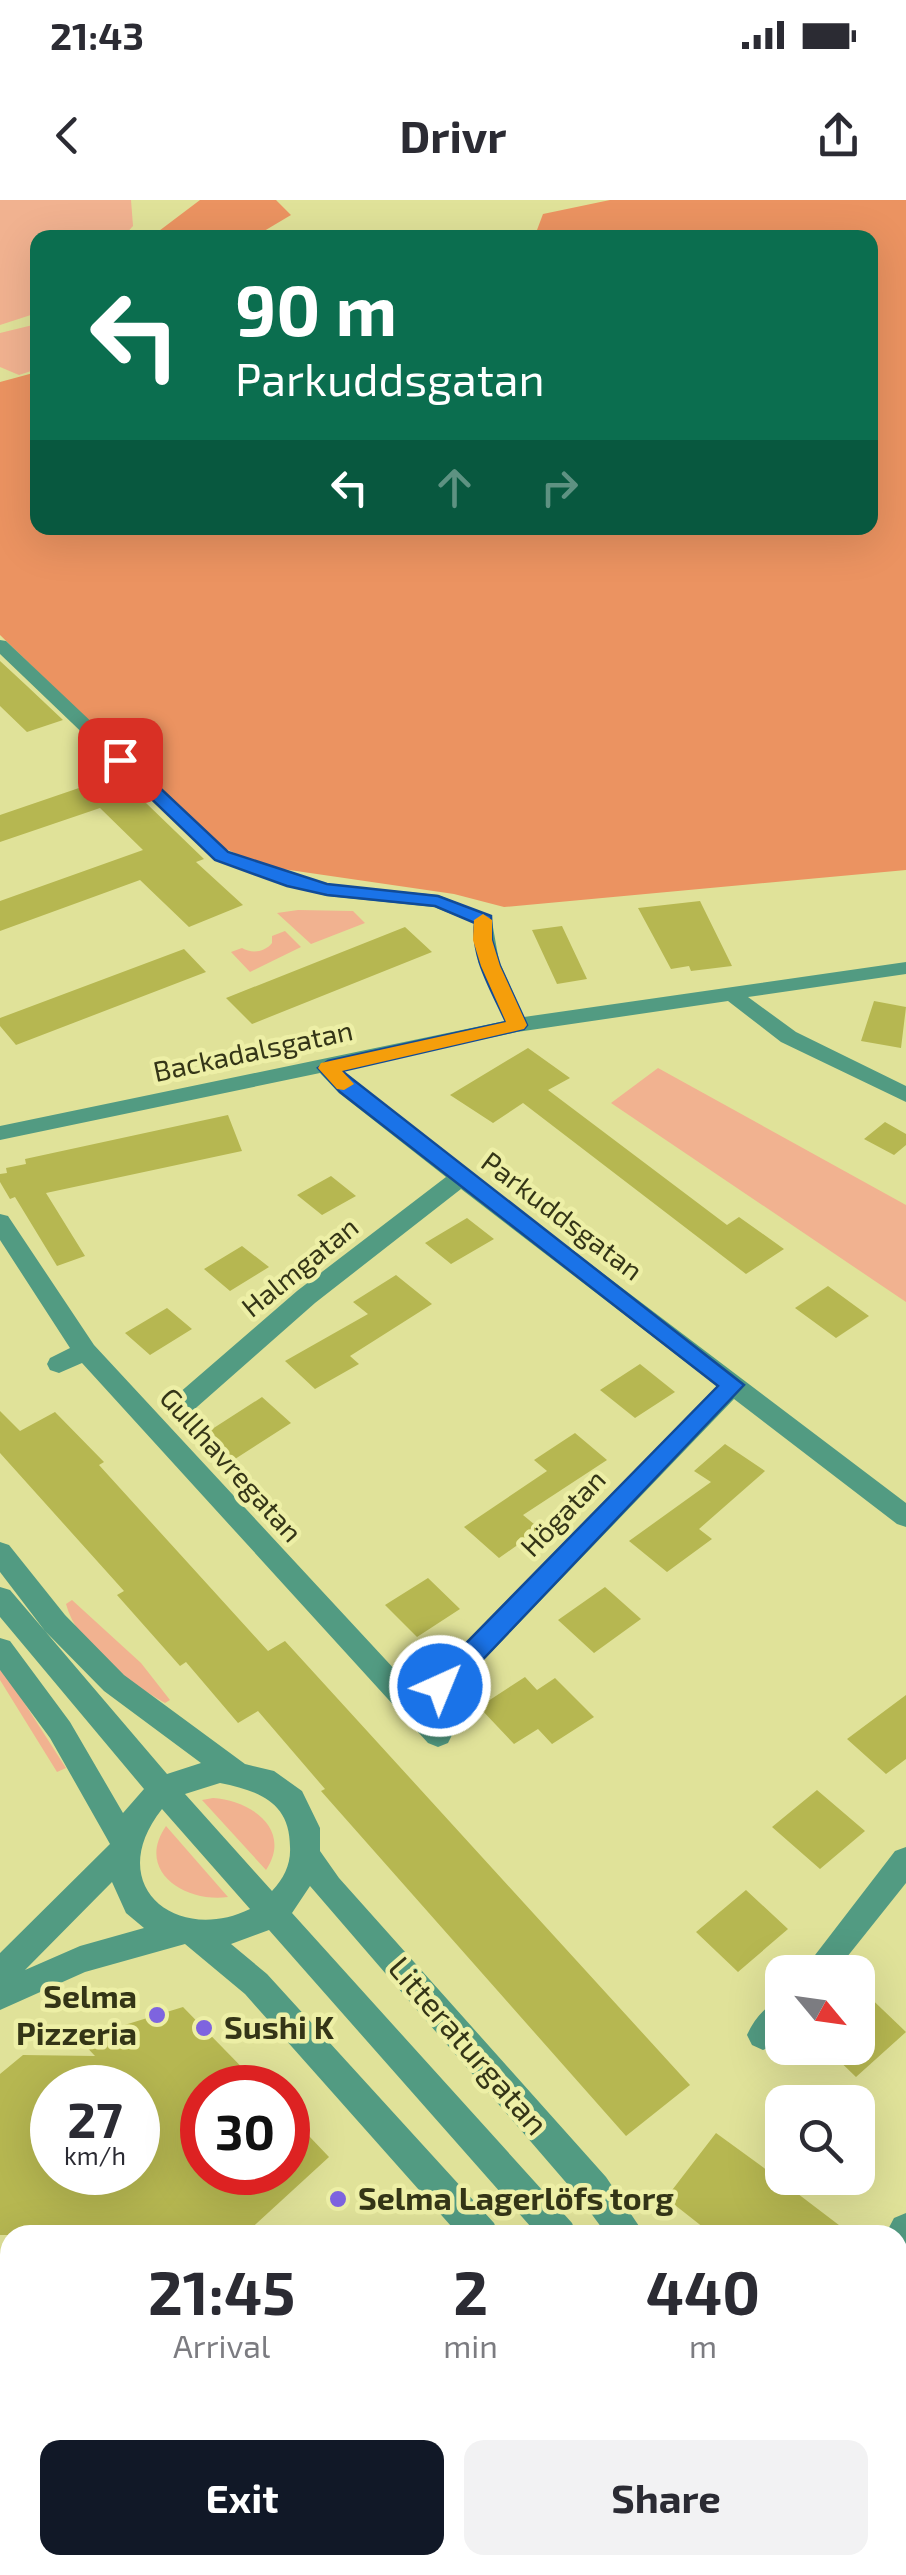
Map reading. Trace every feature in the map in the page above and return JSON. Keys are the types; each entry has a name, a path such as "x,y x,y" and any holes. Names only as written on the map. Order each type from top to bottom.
{"street":[{"path":"0,646 222,856 327,890 438,901 484,920 482,940 490,966 517,1025"},
{"name":"Backadalsgatan","path":"0,1134 328,1068 517,1025 906,968"},
{"path":"732,993 746,1012 906,1096"},
{"name":"Parkuddsgatan","path":"328,1068 347,1088 906,1517"},
{"name":"Halmgatan","path":"180,1408 306,1297 462,1177"},
{"name":"Gullhavregatan","path":"0,1222 85,1352 438,1735"},
{"path":"60,1364 85,1352"},
{"name":"Högatan","path":"440,1686 733,1385"},
{"name":"Litteraturgatan","path":"0,1552 55,1623 114,1682 235,1772 264,1780 296,1806 307,1830 308,1858 350,1912 594,2189 621,2225"},
{"path":"0,1598 162,1789 551,2225"},
{"path":"0,1649 60,1730 124,1847 125,1877 136,1900 157,1919 189,1931 256,1984 473,2225"},
{"path":"0,1974 124,1847 138,1813 162,1789 190,1776 235,1772"},
{"path":"0,1996 80,1960 189,1931 228,1932 273,1912 293,1893 308,1858"},
{"path":"831,1955 906,1860"}],"shaded area":[{"path":"0,200 131,200 133,226 129,230 30,230 30,315 0,325"},
{"path":"200,200 276,200 291,215 266,230 160,230"},
{"path":"610,200 906,200 906,870 504,907 454,894 262,866 216,844 0,635 0,382 30,374 30,535 878,535 878,230 537,230 543,214"},
{"path":"30,326 30,371 19,375 0,367 0,333"},
{"path":"353,911 365,923 311,944 277,913"},
{"path":"285,931 301,947 250,972 231,952 242,948 262,950 272,943 272,936"},
{"path":"658,1068 906,1205 906,1302 611,1103"},
{"path":"72,1600 141,1663 170,1700 165,1703 136,1685 93,1648 72,1619 66,1604"},
{"path":"0,1665 66,1768 57,1772 0,1680"},
{"path":"213,1798 241,1804 264,1819 274,1842 266,1870 202,1800"},
{"path":"166,1826 228,1897 196,1895 169,1881 157,1857 158,1842"}],"building":[{"path":"0,661 63,720 27,732 0,706"},
{"path":"117,775 204,859 196,862 243,905 189,927 140,880 0,931 0,901 143,850 100,808 0,842 0,815"},
{"path":"700,901 732,966 671,969 638,908"},
{"path":"562,926 587,979 557,984 532,930"},
{"path":"405,927 432,952 252,1024 226,998"},
{"path":"184,949 206,972 16,1045 0,1026 0,1018"},
{"path":"874,1001 906,1007 901,1048 861,1041"},
{"path":"528,1048 570,1078 548,1090 727,1225 739,1217 784,1249 746,1274 523,1103 493,1123 450,1095"},
{"path":"228,1115 242,1151 46,1193 85,1256 57,1266 15,1197 10,1199 0,1182 0,1174 7,1173 6,1168 26,1164 25,1159"},
{"path":"885,1122 906,1134 906,1145 894,1155 864,1139"},
{"path":"331,1176 356,1196 322,1215 297,1195"},
{"path":"467,1218 494,1239 451,1264 425,1243"},
{"path":"242,1246 269,1267 230,1291 204,1269"},
{"path":"396,1275 432,1304 350,1356 359,1364 315,1389 285,1361 368,1314 353,1302"},
{"path":"828,1286 869,1316 836,1338 795,1308"},
{"path":"167,1308 192,1329 150,1355 125,1333"},
{"path":"640,1364 675,1392 635,1418 600,1390"},
{"path":"262,1397 291,1423 235,1459 206,1433"},
{"path":"0,1411 20,1431 55,1412 104,1462 99,1465 268,1651 285,1641 690,2085 626,2136 321,1791 325,1789 258,1711 238,1723 186,1662 180,1666 117,1595 124,1591 0,1453"},
{"path":"575,1433 607,1460 523,1515 540,1529 499,1558 464,1527 547,1471 534,1460"},
{"path":"725,1444 765,1471 699,1529 712,1539 667,1572 629,1541 711,1482 694,1471"},
{"path":"428,1578 460,1609 417,1637 385,1605"},
{"path":"605,1587 641,1619 594,1653 558,1620"},
{"path":"525,1677 537,1690 555,1678 594,1717 552,1744 538,1729 514,1744 479,1707"},
{"path":"906,1695 906,1759 886,1774 847,1739"},
{"path":"817,1790 865,1831 820,1869 772,1827"},
{"path":"746,1890 788,1929 738,1972 696,1932"},
{"path":"875,2002 906,2032 875,2060"},
{"path":"183,2007 240,2065 180,2065 180,2195 288,2195 255,2225 0,2225 0,2074 23,2055 95,2056 79,2039"},
{"path":"844,2065 869,2065 856,2077"},
{"path":"716,2133 765,2169 765,2195 799,2195 839,2225 700,2225 666,2198"},
{"path":"310,2137 329,2157 310,2174"}],"slow traffic":[{"path":"344,1084 328,1068 517,1025 490,966 482,940 483,920"}],"place":[{"name":"Selma Pizzeria","path":"157,2015"},
{"name":"Sushi K","path":"204,2028"},
{"name":"Selma Lagerlöfs torg","path":"338,2199"}],"route":[{"path":"120,760 222,856 327,890 438,901 484,920 482,940 490,966 517,1025 328,1068 347,1088 733,1385 440,1686"}]}
